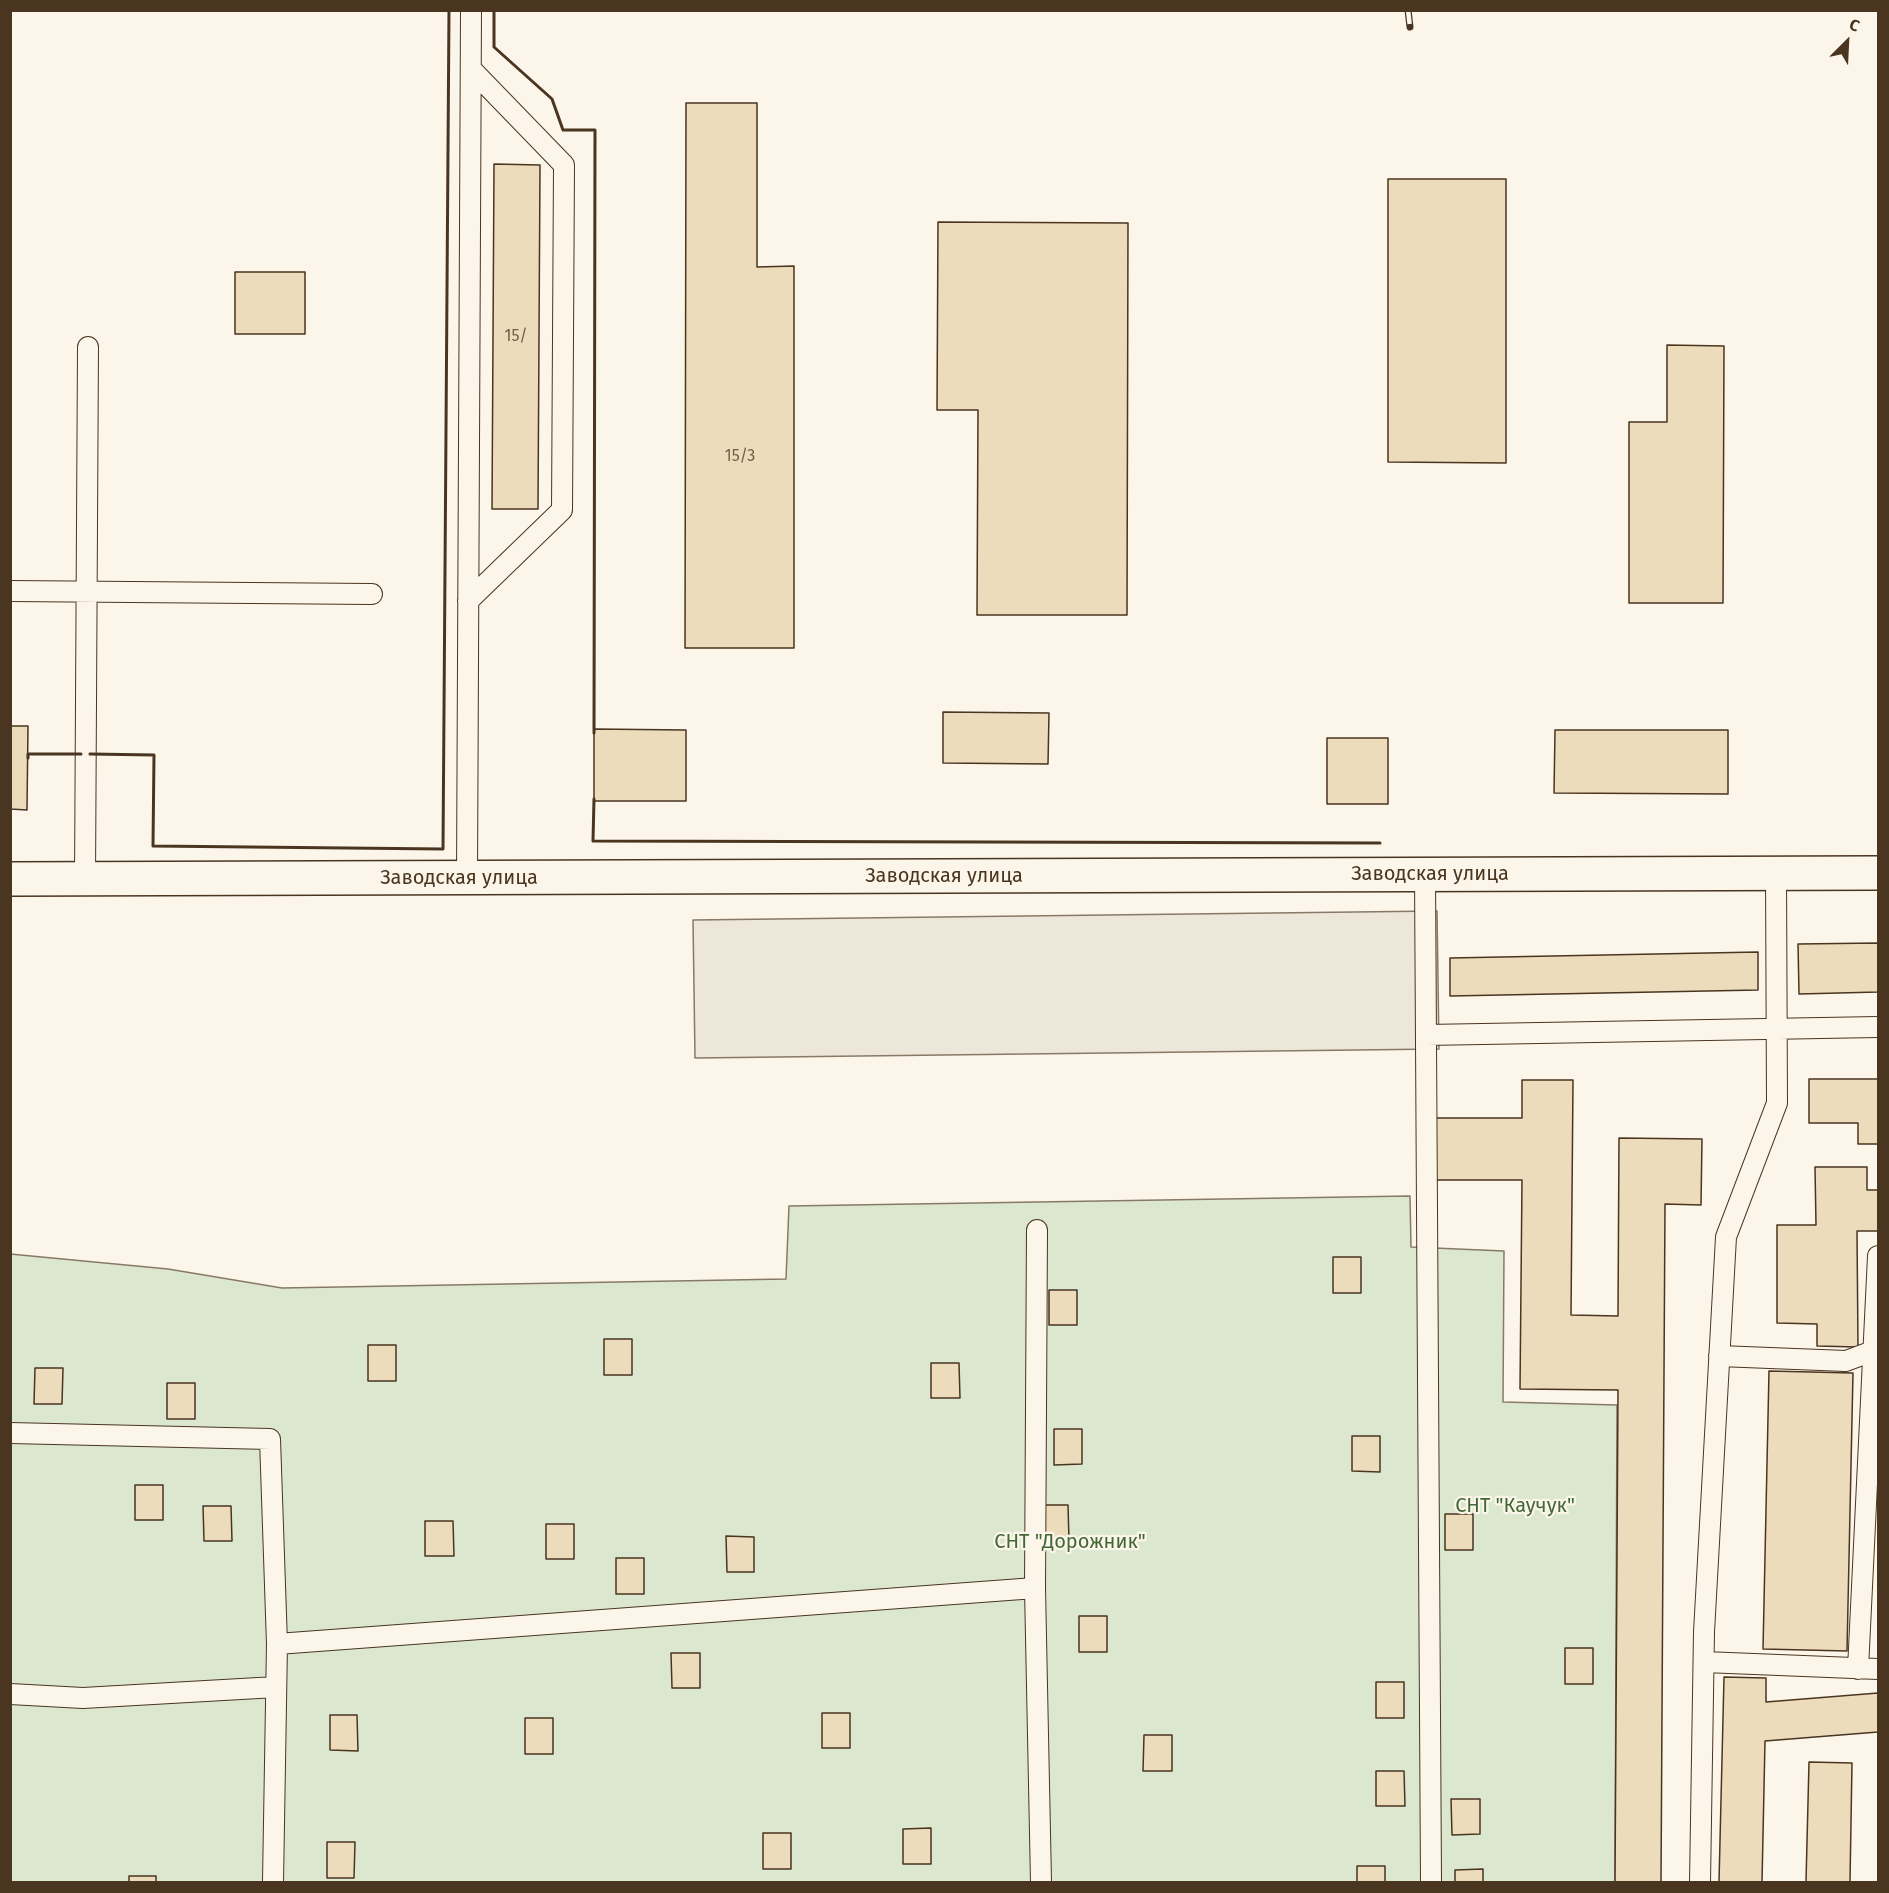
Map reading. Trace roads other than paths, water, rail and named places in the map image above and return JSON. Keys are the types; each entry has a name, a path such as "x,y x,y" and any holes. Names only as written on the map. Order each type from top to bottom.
{"main road":[{"name":"Заводская улица","path":"10,879 1878,873"}],"lane":[{"path":"466,878 471,10"},
{"path":"468,601 562,510 564,165 472,70"},
{"path":"85,879 88,347"},
{"path":"10,591 372,594"},
{"path":"1700,1882 1704,1662 1726,1237 1778,1103 1776,873"},
{"path":"1425,874 1431,1882"},
{"path":"1426,1035 1878,1027"},
{"path":"1037,1230 1035,1588 1041,1882"},
{"path":"1858,1669 1876,1350 1878,1256"},
{"path":"1719,1356 1846,1361 1876,1350"},
{"path":"10,1433 270,1439 277,1644 273,1882"},
{"path":"277,1644 1035,1588"},
{"path":"1704,1662 1878,1669"},
{"path":"10,1694 83,1698 276,1687"}],"railway":[{"path":"1408,10 1410,27"}],"park label":[{"name":"СНТ \"Каучук\"","path":"1515,1506"},
{"name":"СНТ \"Дорожник\"","path":"1070,1542"}]}
